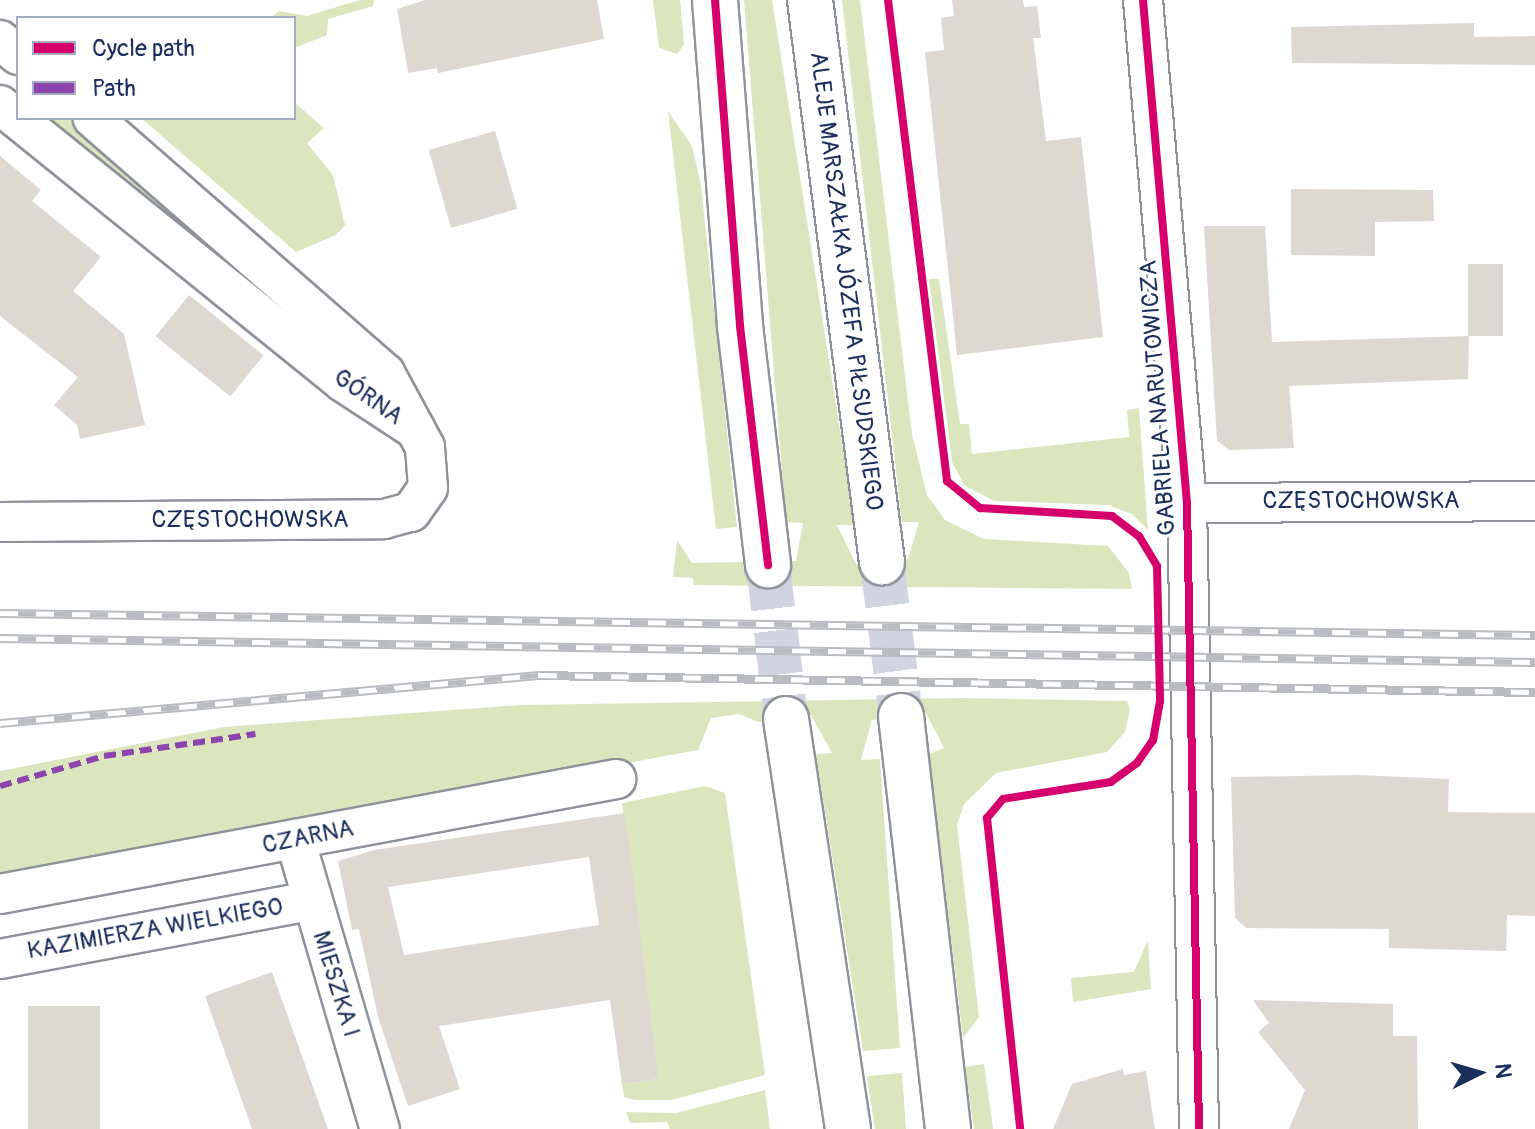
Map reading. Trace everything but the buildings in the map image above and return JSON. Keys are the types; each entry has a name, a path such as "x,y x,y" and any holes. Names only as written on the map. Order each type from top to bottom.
{"main road":[{"path":"715,0 740,326 768,565"},
{"name":"ALEJE MARSZAŁKA JÓZEFA PIŁSUDSKIEGO","path":"810,0 882,562"},
{"path":"901,716 948,1129"},
{"path":"786,719 848,1129"}],"street":[{"name":"GABRIELA NARUTOWICZA","path":"1143,0 1187,503 1199,1129"},
{"path":"0,40 16,53"},
{"name":"GÓRNA","path":"0,105 16,118"},
{"name":"GÓRNA","path":"19,120 343,382 418,432"},
{"name":"GÓRNA","path":"95,120 372,360 401,393 418,432"},
{"name":"CZĘSTOCHOWSKA","path":"0,522 398,518 421,502 431,476 418,432"},
{"name":"CZĘSTOCHOWSKA","path":"1187,503 1535,501"},
{"name":"CZARNA","path":"0,894 616,779"},
{"name":"MIESZKA I","path":"295,839 380,1129"},
{"name":"KAZIMIERZA WIELKIEGO","path":"0,959 311,901"}],"green space":[{"path":"360,0 374,0 373,6 328,19 327,35 296,47 296,16 273,16 279,11 307,16"},
{"path":"653,0 680,0 684,44 677,54 659,48"},
{"path":"744,0 772,0 855,525 837,525 856,564 908,559 919,522 902,522 842,0 860,0 912,434 927,495 945,520 984,539 1108,546 1129,573 1132,589 694,585 693,578 673,577 677,540 692,563 796,561 803,523 786,522"},
{"path":"296,104 324,128 307,143 333,175 345,225 336,235 296,252 143,120 296,120"},
{"path":"668,111 692,146 701,185 737,527 716,529"},
{"path":"42,120 75,120 349,354 348,362"},
{"path":"929,279 939,279 960,424 969,424 972,454 1129,437 1127,410 1139,408 1148,530 1132,514 1108,505 994,501 964,485 952,462"},
{"path":"963,698 1127,701 1130,710 1125,732 1107,752 996,773 964,804 957,825 979,1017 963,1038 929,754 944,748 926,713 872,720 861,760 880,759 900,1048 863,1051 816,754 832,753 811,715 758,722 739,714 711,718 698,750 0,879 0,771 224,727 520,705"},
{"path":"705,786 725,793 765,1075 671,1100 635,1100 624,1097 622,1084 659,1079 622,803"},
{"path":"1148,940 1151,989 1073,1002 1071,978 1134,972"},
{"path":"984,1064 993,1129 974,1129 965,1067"},
{"path":"902,1073 906,1129 875,1129 867,1076"},
{"path":"765,1090 770,1129 670,1129 667,1122 630,1123 626,1112 676,1113"}],"tunnel":[{"path":"882,562 901,716"},
{"path":"768,565 786,719"}],"railway":[{"path":"0,613 1535,635"},
{"path":"0,638 1535,662"},
{"path":"0,723 539,675 1535,692"}],"marked path":[{"path":"0,786 104,756 255,734"}],"cycle path":[{"path":"715,0 740,326 768,565"},
{"path":"888,0 947,481 980,508 1112,516 1139,536 1157,566 1160,701 1153,740 1137,763 1111,782 1003,799 987,818 1020,1129"},
{"path":"1143,0 1187,503 1199,1129"}]}
